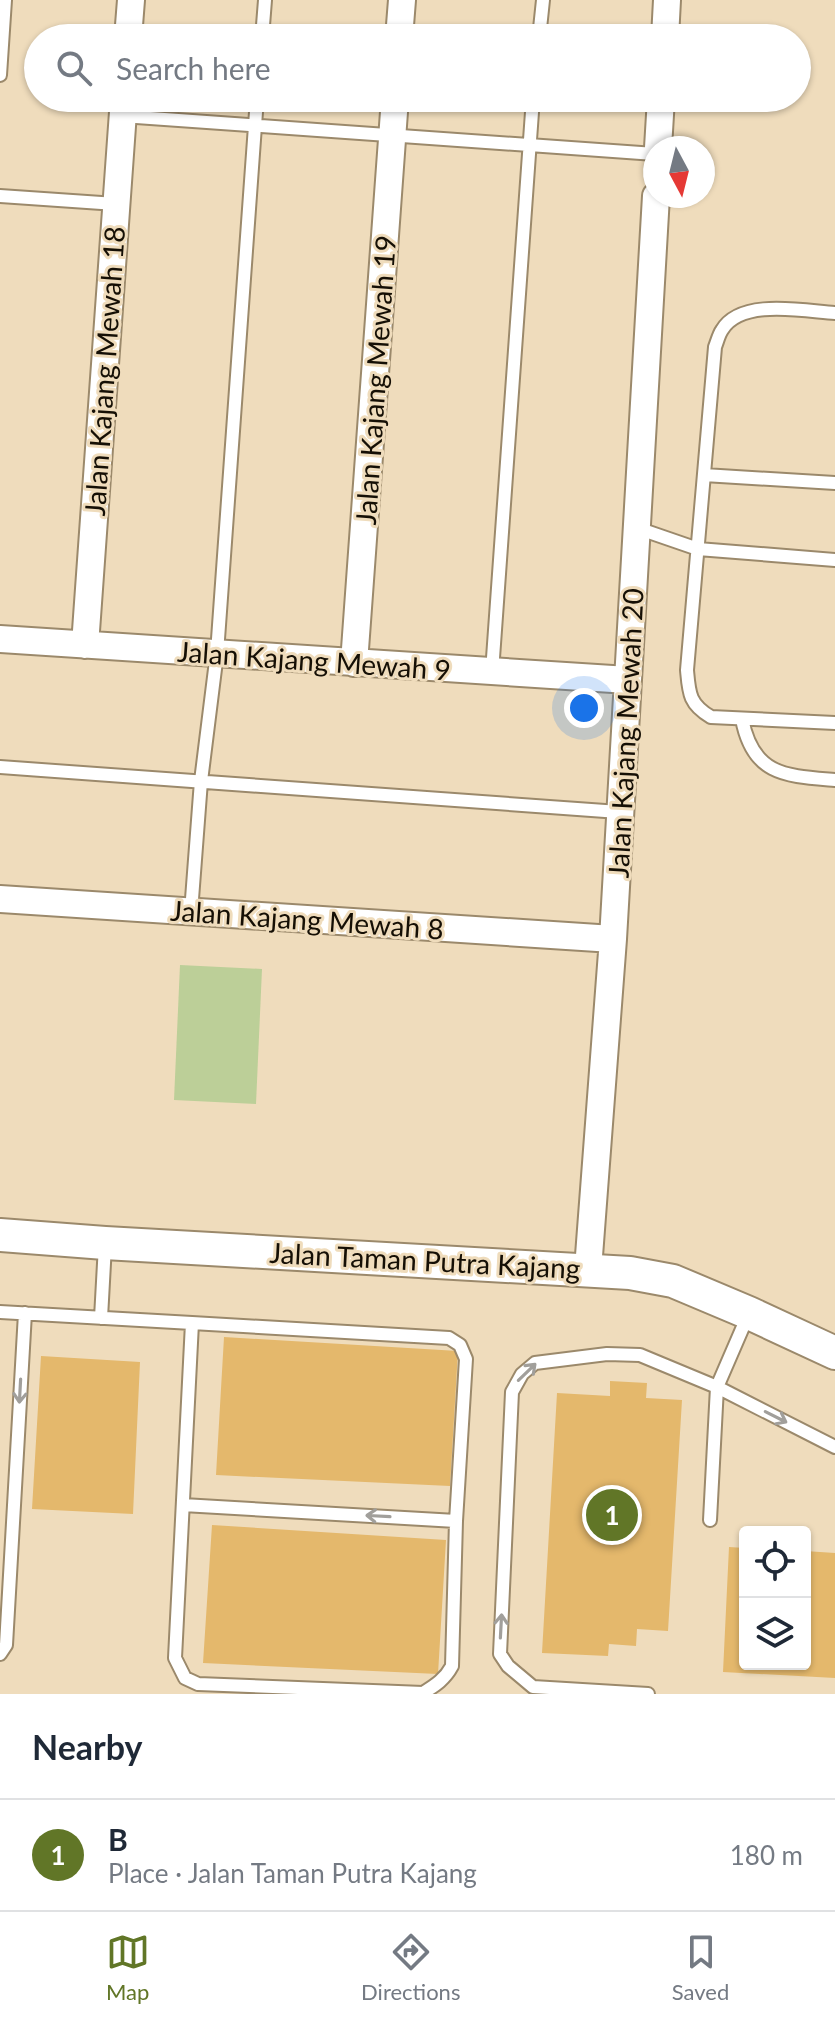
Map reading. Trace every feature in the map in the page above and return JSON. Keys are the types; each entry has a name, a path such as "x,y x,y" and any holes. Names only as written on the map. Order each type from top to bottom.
{"street":[{"path":"129,24 131,0"},
{"path":"400,24 402,0"},
{"path":"666,24 667,0"},
{"name":"Jalan Kajang Mewah 18","path":"85,645 123,112"},
{"name":"Jalan Kajang Mewah 19","path":"354,663 394,112"},
{"path":"659,136 660,112"},
{"name":"Jalan Kajang Mewah 20","path":"588,1269 613,939 655,208"},
{"name":"Jalan Kajang Mewah 9","path":"0,639 628,680"},
{"name":"Jalan Kajang Mewah 8","path":"0,899 613,939"},
{"name":"Jalan Taman Putra Kajang","path":"0,1235 630,1273 673,1281 835,1353"}],"lane":[{"path":"0,75 5,0"},
{"path":"263,24 265,0"},
{"path":"540,24 543,0"},
{"path":"158,112 255,126 643,153"},
{"path":"191,912 201,781 217,653 256,112"},
{"path":"492,672 532,112"},
{"path":"0,196 116,204"},
{"path":"835,313 747,311 732,318 721,330 715,347 687,670 689,690 697,708 711,717 835,723"},
{"path":"704,475 835,483"},
{"path":"637,528 698,549 835,560"},
{"path":"742,719 752,750 766,764 780,773 835,780"},
{"path":"0,767 619,812"},
{"path":"101,1318 105,1243"},
{"path":"0,1312 25,1313 449,1338 460,1345 466,1359 456,1521 452,1666 447,1676 436,1685 423,1693 198,1684 185,1678 175,1658 192,1323"},
{"path":"0,1654 6,1645 25,1313"},
{"path":"710,1520 717,1387 749,1313"},
{"path":"648,1694 533,1687 508,1666 500,1654 512,1392 522,1374 535,1363 607,1354 640,1355 717,1387 835,1447"},
{"path":"183,1505 456,1521"}],"green space":[{"path":"180,965 262,969 256,1104 174,1100"}],"building":[{"path":"224,1337 458,1351 450,1486 216,1475"},
{"path":"41,1356 140,1362 133,1514 32,1509"},
{"path":"610,1381 647,1383 646,1398 682,1400 668,1631 637,1629 636,1646 609,1644 608,1656 542,1653 557,1393 610,1396"},
{"path":"212,1525 446,1540 438,1674 203,1663"},
{"path":"729,1547 739,1548 739,1670 811,1670 811,1551 835,1553 835,1678 723,1672"}],"place":[{"name":"B","path":"612,1515"}]}
